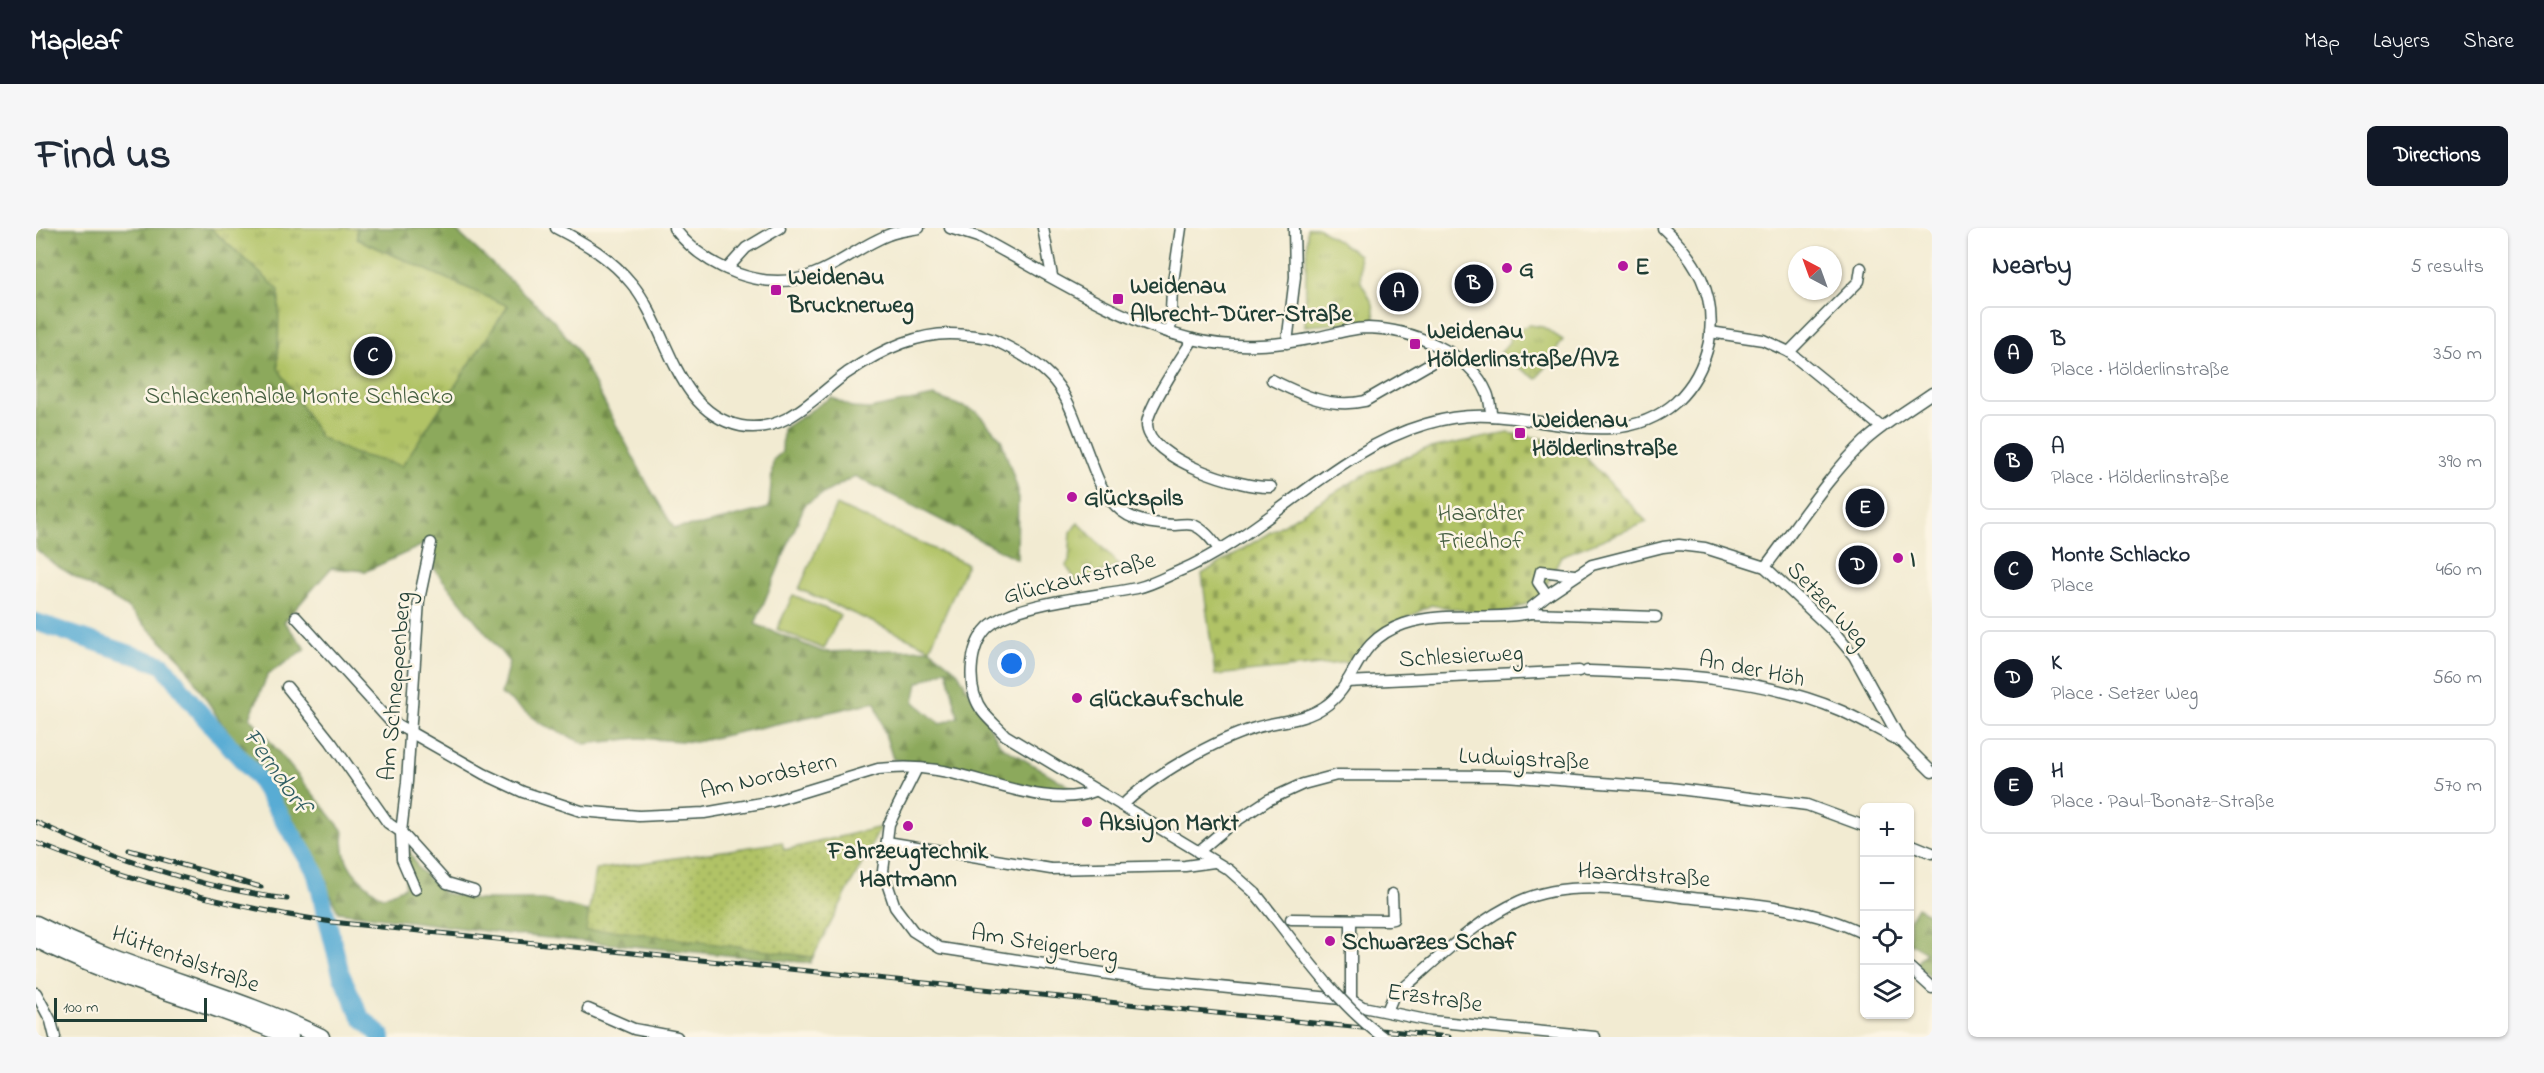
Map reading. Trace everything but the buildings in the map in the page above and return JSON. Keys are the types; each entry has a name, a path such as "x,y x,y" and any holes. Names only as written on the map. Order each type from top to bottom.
{"highway":[{"name":"Hüttentalstraße","path":"36,924 86,948 273,1015 321,1037"},
{"name":"Hüttentalstraße","path":"36,939 102,969 236,1014 290,1037"}],"street":[{"path":"556,228 597,250 632,284 647,305 694,398 721,419 742,426 777,423 801,411 846,374 879,353 903,343 928,336 954,333 992,339 1040,365 1060,387 1075,415 1103,492 1117,508 1131,517 1150,523 1191,524 1208,535 1219,549"},
{"path":"674,228 700,254 727,269 752,278 774,280 812,275 889,234 919,228"},
{"path":"727,269 746,248 780,228"},
{"path":"950,228 978,237 1141,322 1193,339 1227,345 1287,343 1367,328 1413,335 1450,352 1487,393 1492,416"},
{"path":"1043,228 1052,276"},
{"path":"1170,333 1172,289 1181,228"},
{"path":"1287,343 1294,277 1294,228"},
{"name":"Glückaufstraße","path":"1383,1037 1347,1006 1239,876 1005,735 981,710 970,673 973,650 986,629 1002,617 1021,610 1141,587 1181,571 1219,549 1384,440 1428,423 1466,416 1492,416 1581,428 1614,429 1638,424 1669,408 1689,388 1703,361 1710,332 1707,290 1692,258 1663,228"},
{"path":"1789,352 1859,281 1861,268"},
{"path":"1710,332 1763,340 1789,352 1881,427"},
{"path":"1193,339 1149,415 1147,425 1149,437 1157,448 1188,465 1249,486 1271,487"},
{"path":"1272,380 1322,401 1340,405 1351,404 1365,401 1450,352"},
{"path":"1765,567 1846,461 1881,427 1932,393"},
{"name":"Am Schneppenberg","path":"416,889 402,859 401,832 419,600 431,543"},
{"name":"Setzer Weg","path":"1574,575 1592,565 1679,545 1731,554 1765,567 1834,632 1854,656 1901,741 1932,772"},
{"path":"1546,595 1538,582 1541,571 1574,575"},
{"path":"1531,613 1532,608 1546,595 1574,575"},
{"path":"1122,806 1132,795 1159,777 1221,740 1259,726 1309,717 1328,705 1346,682 1366,648 1382,635 1404,624 1431,618 1531,613 1656,617"},
{"name":"Am Nordstern","path":"296,617 389,720 484,774 549,802 581,811 639,816 704,813 773,801 878,769 894,767 936,770 1045,795 1080,797 1095,791"},
{"name":"An der Höh","path":"1583,671 1653,673 1747,686 1802,697 1839,710 1901,741"},
{"name":"Schlesierweg","path":"1346,682 1583,671"},
{"name":"Am Schneppenberg","path":"287,687 331,742 388,823 401,832 447,883 474,891"},
{"name":"Am Steigerberg","path":"916,770 889,824 883,871 895,907 913,931 940,948 1148,980 1351,1000"},
{"name":"Ludwigstraße","path":"1198,852 1230,825 1268,800 1304,784 1337,775 1505,776 1670,788 1807,805 1860,824"},
{"path":"887,842 1051,869 1185,866 1214,862"},
{"path":"1914,846 1932,853"},
{"name":"Haardtstraße","path":"1387,1011 1393,997 1470,932 1497,912 1542,893 1571,889 1611,889 1740,903 1812,915 1839,922 1860,932"},
{"path":"1291,919 1393,919 1392,894"},
{"name":"Erzstraße","path":"1350,920 1351,1000 1363,1007 1431,1022 1595,1037"},
{"path":"1914,972 1932,988"},
{"path":"36,993 51,1021 55,1037"},
{"path":"588,1009 634,1033 677,1037"}],"green space":[{"name":"Schlackenhalde Monte Schlacko","path":"36,228 453,228 544,312 425,544 366,571 327,568 36,305"},
{"path":"36,228 210,228 279,290 278,368 320,437 352,453 402,466 508,306 357,239 357,228 453,228 552,319 575,347 649,487 674,528 702,525 769,508 773,460 782,452 783,429 831,397 853,408 869,409 934,396 977,412 1001,439 1018,490 1017,559 855,476 805,504 755,624 823,652 930,649 957,671 1001,746 1074,789 1054,793 982,775 893,759 875,702 695,742 638,738 585,744 540,723 501,694 509,662 431,565 425,544 366,571 332,567 284,622 306,649 268,674 250,717 344,832 344,854 358,877 382,897 405,887 407,846 418,868 444,893 476,900 544,900 588,911 587,931 612,930 813,957 810,963 517,935 338,912 331,896 182,661 125,606 55,565 36,549","holes":["947,669 958,717 940,724 914,702 918,683"]},
{"path":"1307,228 1319,228 1359,255 1361,282 1373,304 1375,321 1305,326"},
{"path":"1529,325 1543,327 1563,340 1537,379 1499,355 1509,342 1510,332"},
{"name":"Haardter Friedhof","path":"1508,433 1573,444 1647,522 1561,556 1541,596 1512,611 1478,613 1431,605 1379,633 1351,662 1215,675 1202,574 1362,476 1425,449"},
{"path":"836,505 967,564 930,648 799,589"},
{"path":"1078,522 1119,565 1078,583 1066,566 1069,563 1071,532"},
{"path":"793,595 840,615 824,649 777,629"},
{"path":"881,827 813,957 612,930 586,931 595,870 782,842 784,850"},
{"path":"1917,907 1932,915 1932,979 1916,965 1926,952 1914,945 1914,912"}],"waterway":[{"name":"Ferndorf","path":"36,622 163,665 197,709 257,777 315,871 341,974 361,1017 382,1037"}],"railway":[{"path":"36,822 127,860 190,880 287,899"},
{"path":"36,843 108,870 182,892 256,909 332,922 1449,1037"},
{"path":"129,850 261,887"}],"place":[{"name":"E","path":"1623,266"},
{"name":"G","path":"1507,268"},
{"name":"A","path":"1474,284"},
{"name":"Weidenau Brucknerweg","path":"776,290"},
{"name":"B","path":"1399,292"},
{"name":"Weidenau Albrecht-Dürer-Straße","path":"1118,299"},
{"name":"Weidenau Hölderlinstraße/AVZ","path":"1415,344"},
{"name":"Monte Schlacko","path":"373,356"},
{"name":"Weidenau Hölderlinstraße","path":"1520,433"},
{"name":"Glückspils","path":"1072,497"},
{"name":"H","path":"1865,508"},
{"name":"I","path":"1898,558"},
{"name":"K","path":"1858,565"},
{"name":"Glückaufschule","path":"1077,698"},
{"name":"Aksiyon Markt","path":"1087,822"},
{"name":"Fahrzeugtechnik Hartmann","path":"908,826"},
{"name":"Schwarzes Schaf","path":"1330,941"}]}
